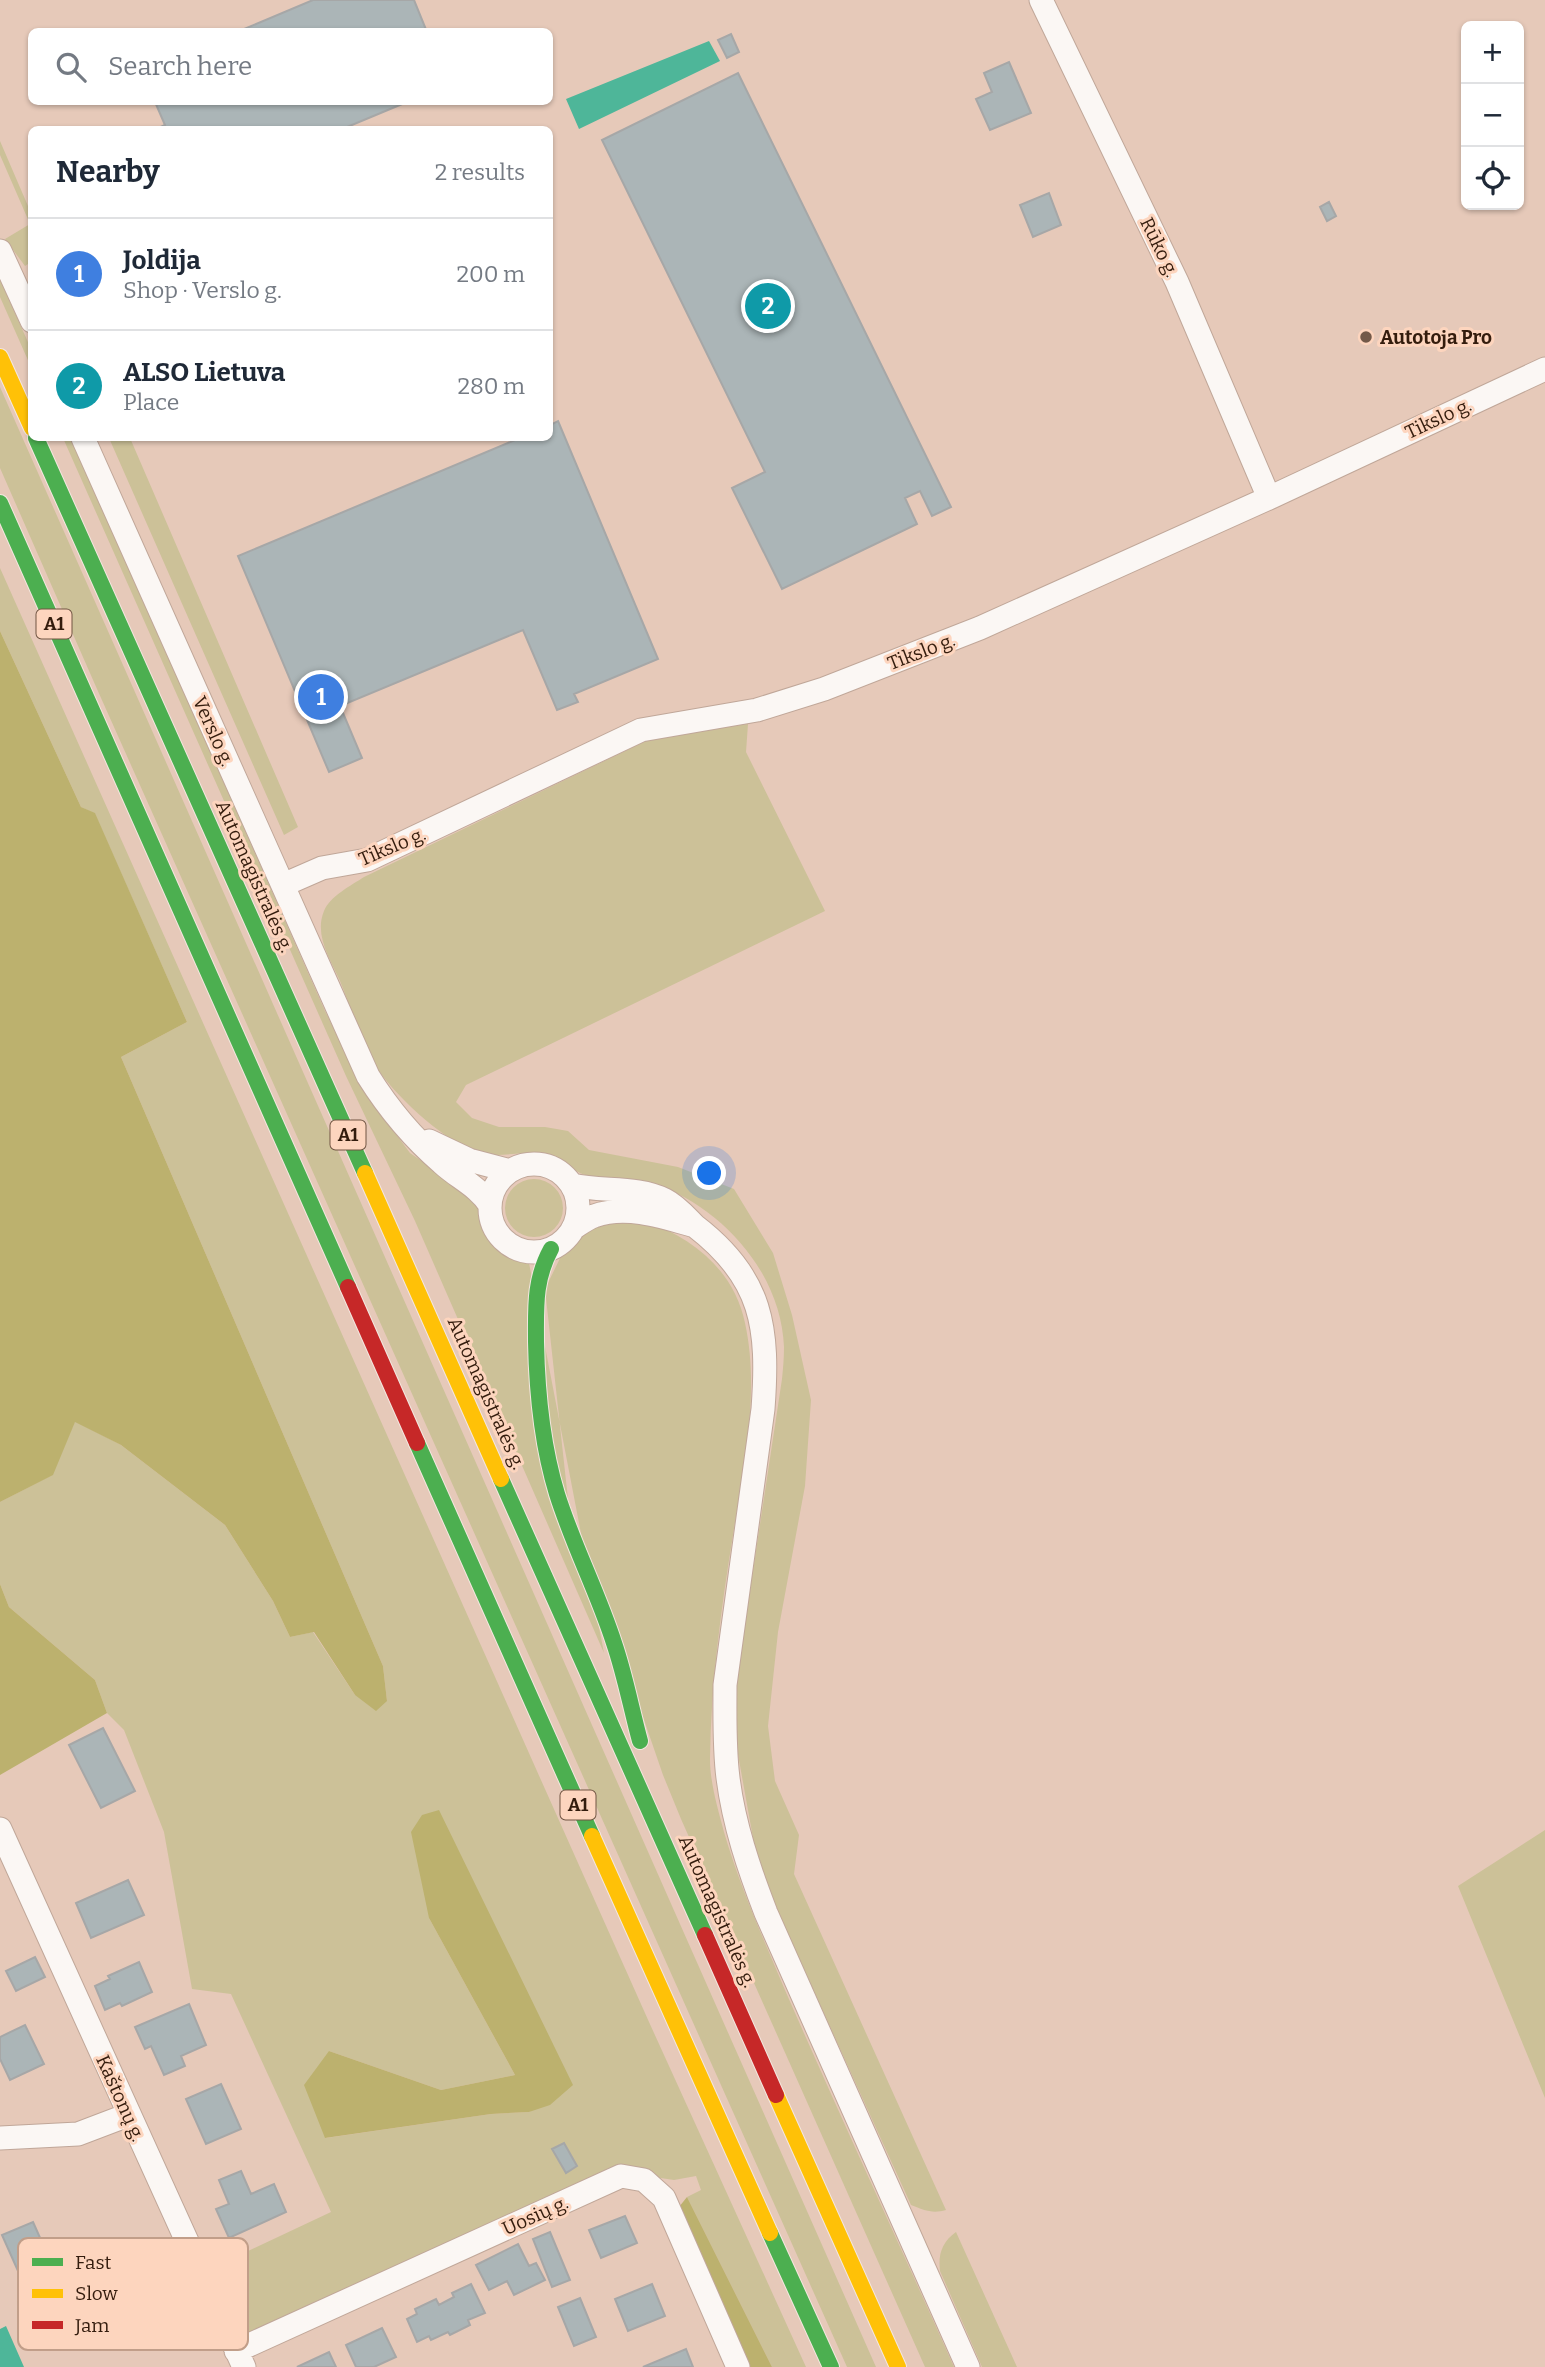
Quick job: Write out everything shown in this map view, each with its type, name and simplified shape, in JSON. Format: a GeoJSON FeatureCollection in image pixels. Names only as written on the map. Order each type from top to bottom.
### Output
{"type":"FeatureCollection","features":[{"type":"Feature","properties":{"kind":"highway"},"geometry":{"type":"LineString","coordinates":[[0,358],[28,419]]}},
{"type":"Feature","properties":{"kind":"highway","name":"Automagistralės g."},"geometry":{"type":"LineString","coordinates":[[37,441],[898,2367]]}},
{"type":"Feature","properties":{"kind":"highway","name":"A1"},"geometry":{"type":"LineString","coordinates":[[0,503],[616,1891],[831,2367]]}},
{"type":"Feature","properties":{"kind":"highway"},"geometry":{"type":"LineString","coordinates":[[65,690],[107,745]]}},
{"type":"Feature","properties":{"kind":"highway"},"geometry":{"type":"LineString","coordinates":[[551,1250],[540,1268],[536,1287],[537,1382],[541,1429],[565,1518],[615,1646],[644,1752]]}},
{"type":"Feature","properties":{"kind":"highway"},"geometry":{"type":"LineString","coordinates":[[666,1810],[869,2272],[877,2318]]}},
{"type":"Feature","properties":{"kind":"street","name":"Rūko g."},"geometry":{"type":"LineString","coordinates":[[1041,0],[1177,282],[1269,498]]}},
{"type":"Feature","properties":{"kind":"street"},"geometry":{"type":"LineString","coordinates":[[0,251],[28,312]]}},
{"type":"Feature","properties":{"kind":"street","name":"Tikslo g."},"geometry":{"type":"LineString","coordinates":[[283,886],[322,868],[367,860],[641,730],[757,710],[824,689],[980,628],[1269,498],[1545,369]]}},
{"type":"Feature","properties":{"kind":"street","name":"Verslo g."},"geometry":{"type":"LineString","coordinates":[[84,441],[368,1076],[384,1102],[430,1154],[452,1173],[475,1187],[490,1205]]}},
{"type":"Feature","properties":{"kind":"street","name":"Verslo g."},"geometry":{"type":"LineString","coordinates":[[411,1130],[469,1160],[510,1171]]}},
{"type":"Feature","properties":{"kind":"street"},"geometry":{"type":"LineString","coordinates":[[539,1164],[552,1167],[563,1174],[572,1185],[579,1205],[575,1227],[569,1237],[551,1250],[525,1251],[512,1247],[494,1227],[490,1205],[494,1188],[510,1171],[525,1165],[539,1164]]}},
{"type":"Feature","properties":{"kind":"street"},"geometry":{"type":"LineString","coordinates":[[572,1185],[641,1193],[664,1200],[679,1209],[730,1256],[745,1278],[757,1305],[764,1338],[766,1374],[725,1685],[727,1777],[736,1824],[766,1913],[968,2367]]}},
{"type":"Feature","properties":{"kind":"street"},"geometry":{"type":"LineString","coordinates":[[575,1227],[593,1216],[632,1212],[695,1226]]}},
{"type":"Feature","properties":{"kind":"street","name":"Kaštonų g."},"geometry":{"type":"LineString","coordinates":[[0,1829],[184,2238]]}},
{"type":"Feature","properties":{"kind":"street"},"geometry":{"type":"LineString","coordinates":[[0,2138],[78,2134],[128,2115]]}},
{"type":"Feature","properties":{"kind":"street","name":"Uosių g."},"geometry":{"type":"LineString","coordinates":[[240,2359],[621,2176],[644,2180],[664,2198],[738,2367]]}},
{"type":"Feature","properties":{"kind":"shaded area"},"geometry":{"type":"Polygon","coordinates":[[[0,141],[28,206],[28,219],[0,155],[0,141]]]}},
{"type":"Feature","properties":{"kind":"shaded area"},"geometry":{"type":"Polygon","coordinates":[[[28,225],[28,264],[25,266],[5,239],[28,225]]]}},
{"type":"Feature","properties":{"kind":"shaded area"},"geometry":{"type":"Polygon","coordinates":[[[0,279],[28,342],[28,360],[0,297],[0,279]]]}},
{"type":"Feature","properties":{"kind":"shaded area"},"geometry":{"type":"Polygon","coordinates":[[[0,387],[876,2367],[847,2367],[97,689],[0,468],[0,387]]]}},
{"type":"Feature","properties":{"kind":"shaded area"},"geometry":{"type":"Polygon","coordinates":[[[64,441],[72,441],[325,1011],[369,1098],[410,1153],[467,1192],[481,1214],[494,1244],[513,1258],[529,1263],[604,1653],[415,1221],[346,1076],[64,441]]]}},
{"type":"Feature","properties":{"kind":"shaded area"},"geometry":{"type":"Polygon","coordinates":[[[110,441],[131,441],[298,827],[284,835],[110,441]]]}},
{"type":"Feature","properties":{"kind":"shaded area"},"geometry":{"type":"Polygon","coordinates":[[[0,568],[649,2022],[806,2367],[772,2367],[687,2197],[701,2190],[696,2176],[674,2180],[614,2171],[248,2335],[248,2251],[331,2212],[231,1994],[192,1989],[164,1832],[124,1730],[107,1713],[95,1680],[9,1607],[0,1584],[0,1502],[52,1475],[75,1421],[121,1445],[225,1525],[273,1601],[290,1637],[313,1632],[355,1695],[387,1701],[383,1666],[121,1057],[187,1022],[95,814],[81,807],[0,631],[0,568]],[[429,1918],[515,2075],[441,2090],[329,2051],[326,2138],[491,2114],[529,2112],[572,2085],[543,2027],[429,1918]]]}},
{"type":"Feature","properties":{"kind":"shaded area"},"geometry":{"type":"Polygon","coordinates":[[[0,631],[81,807],[95,813],[187,1022],[121,1057],[383,1666],[387,1701],[376,1711],[355,1695],[314,1632],[290,1637],[273,1601],[225,1525],[121,1445],[75,1422],[53,1475],[0,1502],[0,631]]]}},
{"type":"Feature","properties":{"kind":"shaded area"},"geometry":{"type":"Polygon","coordinates":[[[748,724],[746,752],[825,911],[466,1085],[456,1102],[472,1118],[499,1127],[545,1127],[568,1131],[589,1150],[678,1167],[734,1189],[773,1253],[792,1315],[811,1400],[805,1486],[778,1632],[768,1726],[775,1781],[799,1835],[794,1874],[946,2210],[936,2212],[911,2205],[776,1908],[755,1849],[737,1749],[737,1676],[783,1371],[784,1347],[780,1319],[772,1293],[759,1268],[723,1225],[677,1194],[644,1181],[583,1174],[541,1154],[482,1154],[460,1145],[433,1126],[393,1088],[374,1064],[322,938],[321,920],[331,900],[364,877],[654,737],[748,724]]]}},
{"type":"Feature","properties":{"kind":"shaded area"},"geometry":{"type":"Polygon","coordinates":[[[534,1179],[545,1181],[558,1192],[563,1208],[561,1219],[550,1232],[534,1237],[523,1235],[510,1224],[505,1208],[507,1197],[518,1184],[534,1179]]]}},
{"type":"Feature","properties":{"kind":"shaded area"},"geometry":{"type":"Polygon","coordinates":[[[645,1221],[695,1247],[721,1272],[740,1304],[749,1349],[749,1429],[721,1618],[711,1731],[711,1777],[724,1832],[785,1990],[954,2367],[925,2367],[681,1819],[663,1775],[568,1499],[545,1289],[565,1248],[586,1229],[598,1223],[645,1221]]]}},
{"type":"Feature","properties":{"kind":"shaded area"},"geometry":{"type":"Polygon","coordinates":[[[0,1584],[9,1607],[95,1680],[107,1713],[0,1775],[0,1584]]]}},
{"type":"Feature","properties":{"kind":"shaded area"},"geometry":{"type":"Polygon","coordinates":[[[439,1810],[573,2085],[550,2105],[529,2112],[491,2114],[325,2138],[304,2085],[329,2051],[441,2090],[515,2075],[429,1918],[411,1832],[422,1815],[439,1810]]]}},
{"type":"Feature","properties":{"kind":"shaded area"},"geometry":{"type":"Polygon","coordinates":[[[1545,1830],[1545,2098],[1458,1886],[1545,1830]]]}},
{"type":"Feature","properties":{"kind":"shaded area"},"geometry":{"type":"Polygon","coordinates":[[[687,2197],[772,2367],[747,2367],[679,2207],[687,2197]]]}},
{"type":"Feature","properties":{"kind":"shaded area"},"geometry":{"type":"Polygon","coordinates":[[[956,2232],[1017,2367],[982,2367],[940,2271],[942,2249],[956,2232]]]}},
{"type":"Feature","properties":{"kind":"water"},"geometry":{"type":"Polygon","coordinates":[[[709,41],[720,61],[579,129],[566,99],[709,41]]]}},
{"type":"Feature","properties":{"kind":"water"},"geometry":{"type":"Polygon","coordinates":[[[6,2326],[24,2367],[0,2367],[0,2329],[6,2326]]]}},
{"type":"Feature","properties":{"kind":"building"},"geometry":{"type":"Polygon","coordinates":[[[313,0],[414,0],[425,28],[246,28],[313,0]]]}},
{"type":"Feature","properties":{"kind":"building"},"geometry":{"type":"Polygon","coordinates":[[[731,34],[739,52],[727,58],[718,40],[731,34]]]}},
{"type":"Feature","properties":{"kind":"building"},"geometry":{"type":"Polygon","coordinates":[[[1009,62],[1031,113],[990,130],[976,99],[992,92],[984,73],[1009,62]]]}},
{"type":"Feature","properties":{"kind":"building"},"geometry":{"type":"Polygon","coordinates":[[[738,73],[951,507],[932,516],[920,491],[905,498],[917,524],[782,589],[732,488],[765,472],[602,140],[738,73]]]}},
{"type":"Feature","properties":{"kind":"building"},"geometry":{"type":"Polygon","coordinates":[[[156,105],[400,105],[350,126],[163,126],[165,125],[156,105]]]}},
{"type":"Feature","properties":{"kind":"building"},"geometry":{"type":"Polygon","coordinates":[[[1049,193],[1061,225],[1033,237],[1020,205],[1049,193]]]}},
{"type":"Feature","properties":{"kind":"building"},"geometry":{"type":"Polygon","coordinates":[[[1329,202],[1336,216],[1327,221],[1320,207],[1329,202]]]}},
{"type":"Feature","properties":{"kind":"building"},"geometry":{"type":"Polygon","coordinates":[[[558,421],[658,659],[574,694],[578,702],[557,710],[523,630],[340,706],[362,758],[329,772],[238,556],[513,441],[553,441],[553,424],[558,421]]]}},
{"type":"Feature","properties":{"kind":"building"},"geometry":{"type":"Polygon","coordinates":[[[103,1728],[135,1791],[101,1808],[69,1745],[103,1728]]]}},
{"type":"Feature","properties":{"kind":"building"},"geometry":{"type":"Polygon","coordinates":[[[128,1880],[144,1915],[91,1938],[76,1903],[128,1880]]]}},
{"type":"Feature","properties":{"kind":"building"},"geometry":{"type":"Polygon","coordinates":[[[35,1957],[45,1977],[16,1991],[6,1971],[35,1957]]]}},
{"type":"Feature","properties":{"kind":"building"},"geometry":{"type":"Polygon","coordinates":[[[139,1962],[152,1992],[122,2006],[120,2003],[105,2010],[95,1986],[110,1979],[108,1976],[139,1962]]]}},
{"type":"Feature","properties":{"kind":"building"},"geometry":{"type":"Polygon","coordinates":[[[189,2004],[206,2045],[181,2056],[185,2066],[164,2075],[151,2046],[145,2049],[135,2027],[189,2004]]]}},
{"type":"Feature","properties":{"kind":"building"},"geometry":{"type":"Polygon","coordinates":[[[25,2025],[44,2064],[10,2080],[0,2059],[0,2037],[25,2025]]]}},
{"type":"Feature","properties":{"kind":"building"},"geometry":{"type":"Polygon","coordinates":[[[221,2084],[241,2129],[206,2144],[186,2099],[221,2084]]]}},
{"type":"Feature","properties":{"kind":"building"},"geometry":{"type":"Polygon","coordinates":[[[564,2143],[577,2166],[566,2173],[552,2149],[564,2143]]]}},
{"type":"Feature","properties":{"kind":"building"},"geometry":{"type":"Polygon","coordinates":[[[241,2171],[251,2194],[274,2184],[286,2212],[229,2238],[216,2209],[229,2204],[219,2180],[241,2171]]]}},
{"type":"Feature","properties":{"kind":"building"},"geometry":{"type":"Polygon","coordinates":[[[625,2216],[637,2243],[601,2258],[589,2230],[625,2216]]]}},
{"type":"Feature","properties":{"kind":"building"},"geometry":{"type":"Polygon","coordinates":[[[33,2222],[40,2238],[18,2238],[18,2271],[2,2235],[33,2222]]]}},
{"type":"Feature","properties":{"kind":"building"},"geometry":{"type":"Polygon","coordinates":[[[550,2232],[570,2280],[552,2287],[533,2239],[550,2232]]]}},
{"type":"Feature","properties":{"kind":"building"},"geometry":{"type":"Polygon","coordinates":[[[518,2244],[529,2266],[536,2263],[545,2280],[514,2295],[507,2281],[489,2290],[476,2265],[518,2244]]]}},
{"type":"Feature","properties":{"kind":"building"},"geometry":{"type":"Polygon","coordinates":[[[471,2284],[485,2313],[468,2320],[470,2325],[450,2335],[448,2332],[431,2340],[429,2336],[417,2342],[407,2319],[417,2314],[415,2309],[436,2299],[439,2305],[454,2297],[452,2293],[471,2284]]]}},
{"type":"Feature","properties":{"kind":"building"},"geometry":{"type":"Polygon","coordinates":[[[652,2284],[665,2316],[628,2331],[615,2299],[652,2284]]]}},
{"type":"Feature","properties":{"kind":"building"},"geometry":{"type":"Polygon","coordinates":[[[580,2298],[596,2337],[574,2346],[558,2307],[580,2298]]]}},
{"type":"Feature","properties":{"kind":"building"},"geometry":{"type":"Polygon","coordinates":[[[382,2328],[396,2357],[374,2367],[356,2367],[346,2345],[382,2328]]]}},
{"type":"Feature","properties":{"kind":"building"},"geometry":{"type":"Polygon","coordinates":[[[686,2349],[693,2367],[643,2367],[686,2349]]]}},
{"type":"Feature","properties":{"kind":"building"},"geometry":{"type":"Polygon","coordinates":[[[329,2352],[336,2367],[297,2367],[329,2352]]]}},
{"type":"Feature","properties":{"kind":"traffic: fast"},"geometry":{"type":"LineString","coordinates":[[37,441],[365,1173]]}},
{"type":"Feature","properties":{"kind":"traffic: fast"},"geometry":{"type":"LineString","coordinates":[[0,503],[348,1287]]}},
{"type":"Feature","properties":{"kind":"traffic: fast"},"geometry":{"type":"LineString","coordinates":[[551,1249],[541,1272],[536,1306],[538,1381],[544,1438],[563,1513],[618,1655],[640,1741]]}},
{"type":"Feature","properties":{"kind":"traffic: fast"},"geometry":{"type":"LineString","coordinates":[[417,1443],[592,1836]]}},
{"type":"Feature","properties":{"kind":"traffic: fast"},"geometry":{"type":"LineString","coordinates":[[501,1479],[705,1935]]}},
{"type":"Feature","properties":{"kind":"traffic: fast"},"geometry":{"type":"LineString","coordinates":[[770,2233],[831,2367]]}},
{"type":"Feature","properties":{"kind":"traffic: slow"},"geometry":{"type":"LineString","coordinates":[[0,357],[28,419]]}},
{"type":"Feature","properties":{"kind":"traffic: slow"},"geometry":{"type":"LineString","coordinates":[[365,1173],[501,1479]]}},
{"type":"Feature","properties":{"kind":"traffic: slow"},"geometry":{"type":"LineString","coordinates":[[592,1836],[770,2233]]}},
{"type":"Feature","properties":{"kind":"traffic: slow"},"geometry":{"type":"LineString","coordinates":[[776,2095],[898,2367]]}},
{"type":"Feature","properties":{"kind":"traffic: jam"},"geometry":{"type":"LineString","coordinates":[[348,1287],[417,1443]]}},
{"type":"Feature","properties":{"kind":"traffic: jam"},"geometry":{"type":"LineString","coordinates":[[705,1935],[776,2095]]}},
{"type":"Feature","properties":{"kind":"place","name":"ALSO Lietuva"},"geometry":{"type":"Point","coordinates":[768,306]}},
{"type":"Feature","properties":{"kind":"place","name":"Autotoja Pro"},"geometry":{"type":"Point","coordinates":[1366,337]}},
{"type":"Feature","properties":{"kind":"place","name":"Joldija"},"geometry":{"type":"Point","coordinates":[321,697]}}]}
